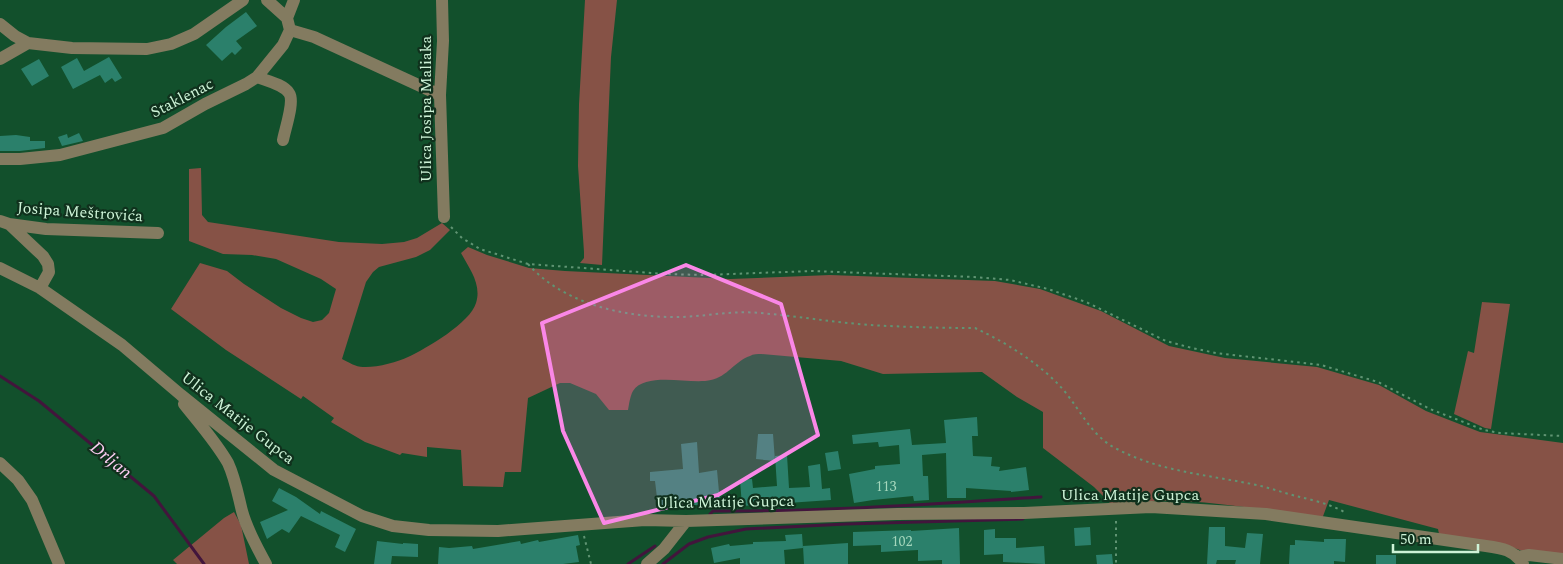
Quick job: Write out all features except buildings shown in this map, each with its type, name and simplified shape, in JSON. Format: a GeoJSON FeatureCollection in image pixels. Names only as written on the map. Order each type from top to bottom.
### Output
{"type":"FeatureCollection","features":[{"type":"Feature","properties":{"kind":"street"},"geometry":{"type":"LineString","coordinates":[[0,24],[15,36],[28,43],[72,48],[147,49],[171,44],[194,34],[243,0]]}},
{"type":"Feature","properties":{"kind":"street"},"geometry":{"type":"LineString","coordinates":[[267,0],[288,24],[440,95]]}},
{"type":"Feature","properties":{"kind":"street","name":"Staklenac"},"geometry":{"type":"LineString","coordinates":[[0,159],[60,155],[163,128],[205,104],[246,84],[257,77],[283,45],[294,0]]}},
{"type":"Feature","properties":{"kind":"street","name":"Ulica Josipa Maliaka"},"geometry":{"type":"LineString","coordinates":[[442,0],[443,41],[440,95],[444,217]]}},
{"type":"Feature","properties":{"kind":"street"},"geometry":{"type":"LineString","coordinates":[[0,59],[28,43]]}},
{"type":"Feature","properties":{"kind":"street"},"geometry":{"type":"LineString","coordinates":[[257,77],[282,87],[289,92],[292,100],[283,140]]}},
{"type":"Feature","properties":{"kind":"street"},"geometry":{"type":"LineString","coordinates":[[4,222],[43,256],[48,264],[49,272],[40,288]]}},
{"type":"Feature","properties":{"kind":"street","name":"Josipa Meštrovića"},"geometry":{"type":"LineString","coordinates":[[4,222],[46,229],[158,233]]}},
{"type":"Feature","properties":{"kind":"street","name":"Ulica Matije Gupca"},"geometry":{"type":"LineString","coordinates":[[0,268],[40,288],[122,345],[274,470],[362,516],[394,526],[429,530],[498,530],[645,520],[686,521],[896,514],[1024,513],[1116,508],[1179,508],[1266,514],[1490,546],[1508,550],[1520,560],[1529,555],[1563,559]]}},
{"type":"Feature","properties":{"kind":"street"},"geometry":{"type":"LineString","coordinates":[[181,395],[182,402],[212,439],[228,464],[238,492],[242,512],[253,540],[266,564]]}},
{"type":"Feature","properties":{"kind":"street"},"geometry":{"type":"LineString","coordinates":[[0,463],[18,480],[32,500],[59,564]]}},
{"type":"Feature","properties":{"kind":"street"},"geometry":{"type":"LineString","coordinates":[[648,564],[664,549],[686,521]]}},
{"type":"Feature","properties":{"kind":"path"},"geometry":{"type":"LineString","coordinates":[[444,217],[454,231],[470,244],[528,264],[689,275],[811,271],[1010,280],[1048,288],[1086,302],[1166,341],[1183,346],[1216,353],[1321,365],[1378,382],[1430,409],[1484,430],[1500,433],[1563,436]]}},
{"type":"Feature","properties":{"kind":"path"},"geometry":{"type":"LineString","coordinates":[[528,264],[548,282],[577,299],[603,308],[636,314],[669,317],[736,312],[868,324],[975,328],[1005,344],[1046,373],[1081,412],[1094,432],[1104,442],[1117,449],[1149,462],[1177,470],[1252,484],[1308,499],[1339,509],[1358,520],[1364,528]]}},
{"type":"Feature","properties":{"kind":"path"},"geometry":{"type":"LineString","coordinates":[[1116,508],[1116,564]]}},
{"type":"Feature","properties":{"kind":"path"},"geometry":{"type":"LineString","coordinates":[[580,524],[592,564]]}},
{"type":"Feature","properties":{"kind":"highlighted area"},"geometry":{"type":"Polygon","coordinates":[[[686,265],[781,304],[818,435],[718,495],[604,523],[563,431],[542,323],[686,265]]]}},
{"type":"Feature","properties":{"kind":"shaded area"},"geometry":{"type":"Polygon","coordinates":[[[585,0],[617,0],[611,57],[602,265],[580,263],[584,258],[584,252],[578,166],[579,104],[585,0]]]}},
{"type":"Feature","properties":{"kind":"shaded area"},"geometry":{"type":"Polygon","coordinates":[[[201,168],[202,215],[208,222],[339,242],[382,244],[404,242],[417,238],[442,223],[450,230],[430,250],[416,257],[379,267],[366,282],[342,359],[358,366],[380,366],[404,359],[447,334],[466,319],[476,303],[477,296],[474,276],[461,253],[468,247],[529,268],[565,271],[730,279],[830,275],[995,281],[1040,289],[1101,311],[1169,346],[1225,358],[1317,367],[1379,385],[1426,411],[1480,432],[1563,443],[1563,556],[1525,552],[1506,545],[1439,534],[1438,529],[1329,500],[1322,519],[1253,508],[1184,501],[1110,503],[1094,487],[1043,448],[1043,412],[1017,397],[982,372],[883,374],[841,361],[761,354],[745,358],[722,376],[711,380],[658,380],[639,385],[632,393],[628,410],[609,410],[596,394],[570,383],[560,383],[528,398],[521,472],[505,472],[503,487],[463,486],[461,450],[427,447],[427,457],[402,453],[400,455],[365,442],[331,422],[334,418],[303,396],[301,399],[226,350],[171,309],[200,263],[227,271],[281,308],[313,322],[322,320],[329,313],[336,289],[321,279],[276,259],[252,255],[223,254],[189,241],[189,169],[201,168]]]}},
{"type":"Feature","properties":{"kind":"shaded area"},"geometry":{"type":"Polygon","coordinates":[[[1482,302],[1510,304],[1491,429],[1454,414],[1468,351],[1474,353],[1482,302]]]}},
{"type":"Feature","properties":{"kind":"shaded area"},"geometry":{"type":"Polygon","coordinates":[[[234,512],[241,525],[249,564],[177,564],[173,560],[224,518],[234,512]]]}},
{"type":"Feature","properties":{"kind":"waterway","name":"Drljan"},"geometry":{"type":"LineString","coordinates":[[0,376],[39,401],[154,496],[204,564]]}},
{"type":"Feature","properties":{"kind":"waterway"},"geometry":{"type":"LineString","coordinates":[[710,514],[713,511],[836,509],[1041,497]]}},
{"type":"Feature","properties":{"kind":"waterway"},"geometry":{"type":"LineString","coordinates":[[663,564],[689,544],[708,537],[746,529],[1023,519]]}},
{"type":"Feature","properties":{"kind":"waterway"},"geometry":{"type":"LineString","coordinates":[[628,564],[655,546]]}}]}
